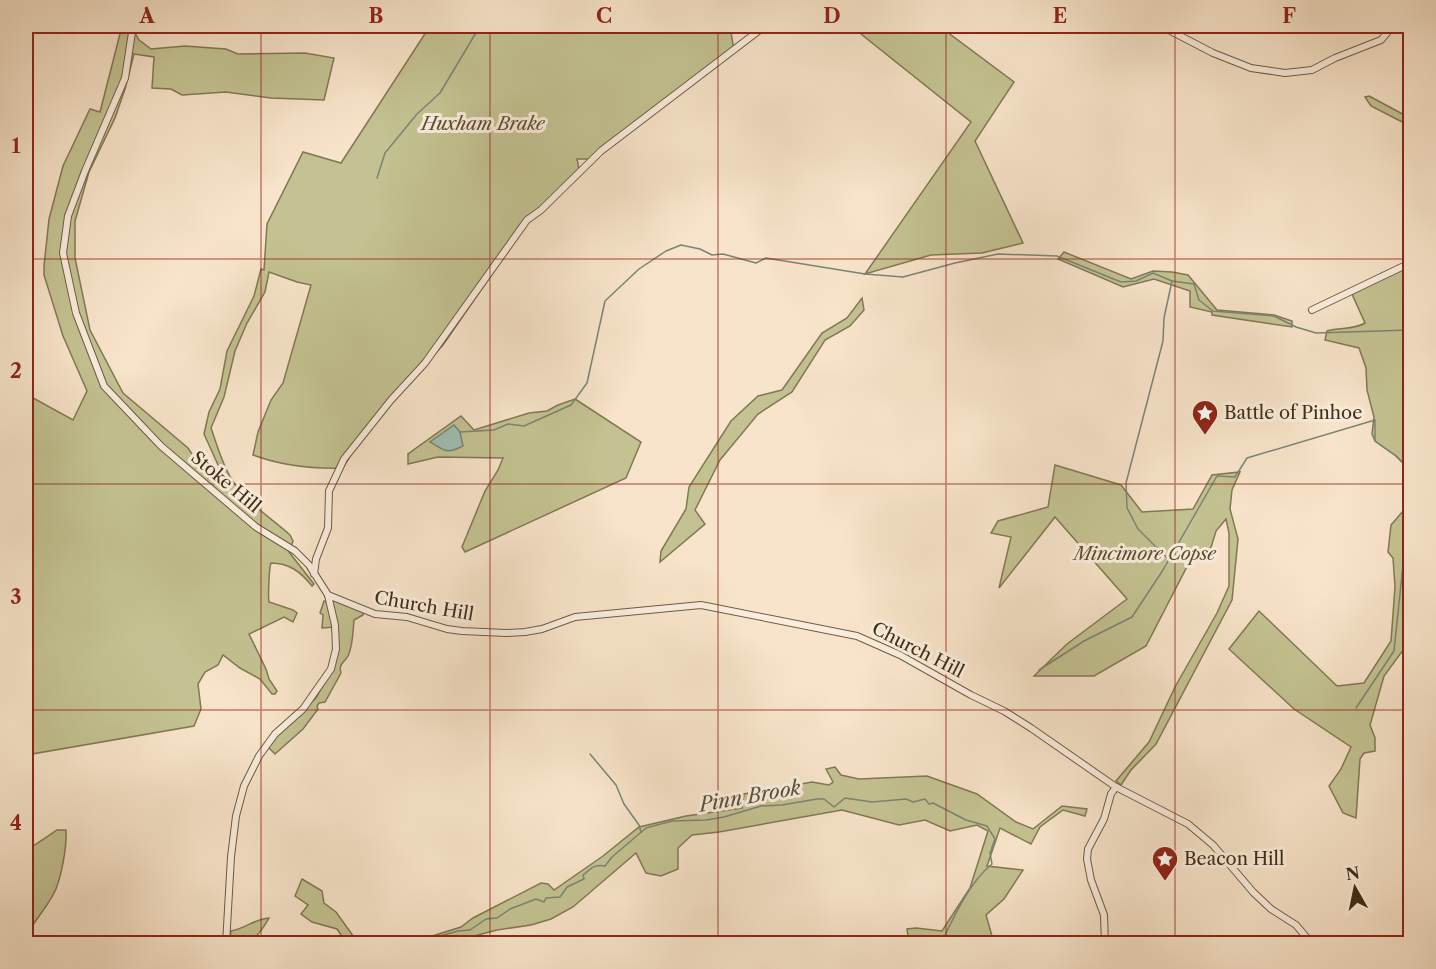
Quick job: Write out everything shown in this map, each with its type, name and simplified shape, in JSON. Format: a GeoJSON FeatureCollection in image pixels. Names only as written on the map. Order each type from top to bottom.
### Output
{"type":"FeatureCollection","features":[{"type":"Feature","properties":{"kind":"street","name":"Stoke Hill"},"geometry":{"type":"LineString","coordinates":[[133,26],[125,78],[68,216],[63,253],[76,313],[104,386],[161,446],[256,527],[312,564],[314,574],[328,595],[335,625],[336,649],[331,669],[303,709],[275,734],[259,756],[244,786],[236,816],[231,857],[226,944]]}},
{"type":"Feature","properties":{"kind":"street"},"geometry":{"type":"LineString","coordinates":[[312,564],[328,528],[329,491],[344,459],[429,357],[527,220],[541,210],[601,151],[765,26]]}},
{"type":"Feature","properties":{"kind":"street"},"geometry":{"type":"LineString","coordinates":[[1161,26],[1213,53],[1251,68],[1284,73],[1312,70],[1335,58],[1381,40],[1393,26]]}},
{"type":"Feature","properties":{"kind":"street"},"geometry":{"type":"LineString","coordinates":[[1312,310],[1410,263]]}},
{"type":"Feature","properties":{"kind":"street","name":"Church Hill"},"geometry":{"type":"LineString","coordinates":[[328,595],[375,614],[407,617],[462,631],[525,632],[542,629],[575,617],[702,604],[857,636],[900,655],[961,690],[1004,711],[1116,787],[1175,816],[1214,845],[1253,892],[1271,909],[1296,925],[1312,944]]}},
{"type":"Feature","properties":{"kind":"street"},"geometry":{"type":"LineString","coordinates":[[1105,944],[1104,915],[1087,867],[1087,854],[1104,819],[1111,794],[1116,787]]}},
{"type":"Feature","properties":{"kind":"green space","name":"Huxham Brake"},"geometry":{"type":"Polygon","coordinates":[[[122,26],[131,26],[139,40],[151,49],[185,46],[226,49],[238,54],[305,53],[334,58],[324,100],[271,98],[226,92],[182,95],[171,89],[152,88],[154,57],[134,54],[115,118],[89,172],[75,221],[75,258],[90,330],[123,393],[188,448],[208,478],[219,467],[204,434],[209,412],[220,389],[227,351],[254,296],[261,269],[264,270],[267,224],[303,152],[341,163],[430,26],[730,26],[734,51],[589,159],[577,159],[579,169],[528,222],[443,345],[366,430],[343,468],[298,466],[253,455],[258,432],[271,400],[283,383],[311,285],[269,272],[265,292],[247,323],[235,351],[224,397],[211,428],[232,480],[251,503],[290,535],[293,541],[289,552],[314,584],[312,586],[303,576],[289,567],[271,563],[269,602],[297,613],[293,622],[284,617],[249,634],[269,679],[277,691],[272,694],[260,679],[223,655],[218,665],[205,672],[198,684],[201,709],[194,726],[26,755],[26,394],[73,420],[87,391],[63,336],[44,275],[49,219],[63,166],[90,109],[100,112],[122,26]]]}},
{"type":"Feature","properties":{"kind":"green space"},"geometry":{"type":"Polygon","coordinates":[[[851,26],[939,26],[1014,82],[975,141],[1023,243],[982,253],[931,255],[865,274],[971,122],[851,26]]]}},
{"type":"Feature","properties":{"kind":"green space"},"geometry":{"type":"Polygon","coordinates":[[[1369,96],[1410,118],[1410,126],[1371,106],[1365,97],[1369,96]]]}},
{"type":"Feature","properties":{"kind":"green space"},"geometry":{"type":"Polygon","coordinates":[[[1064,252],[1131,279],[1153,271],[1188,275],[1217,310],[1274,315],[1292,321],[1292,327],[1212,315],[1212,312],[1190,307],[1190,291],[1154,279],[1123,287],[1058,259],[1064,252]]]}},
{"type":"Feature","properties":{"kind":"green space"},"geometry":{"type":"Polygon","coordinates":[[[1410,265],[1410,470],[1396,456],[1375,441],[1372,434],[1374,417],[1367,390],[1366,368],[1359,348],[1325,340],[1327,331],[1356,327],[1365,323],[1352,294],[1410,265]]]}},
{"type":"Feature","properties":{"kind":"green space"},"geometry":{"type":"Polygon","coordinates":[[[862,298],[864,310],[850,326],[825,340],[792,392],[758,414],[720,460],[695,510],[705,524],[660,562],[661,551],[686,509],[689,487],[731,421],[758,396],[782,390],[822,333],[847,318],[862,298]]]}},
{"type":"Feature","properties":{"kind":"green space"},"geometry":{"type":"Polygon","coordinates":[[[575,399],[641,442],[626,478],[465,552],[462,547],[485,491],[503,458],[438,457],[408,464],[408,454],[461,416],[474,430],[529,413],[547,411],[575,399]]]}},
{"type":"Feature","properties":{"kind":"green space","name":"Mincimore Copse"},"geometry":{"type":"Polygon","coordinates":[[[1055,465],[1121,485],[1142,512],[1193,509],[1212,475],[1240,472],[1232,490],[1230,509],[1238,539],[1232,600],[1156,744],[1131,770],[1121,785],[1116,781],[1149,742],[1175,687],[1217,613],[1229,586],[1229,533],[1226,519],[1216,531],[1209,554],[1191,559],[1146,646],[1094,676],[1034,676],[1067,644],[1127,599],[1055,517],[999,588],[1011,537],[991,533],[998,521],[1048,507],[1055,465]]]}},
{"type":"Feature","properties":{"kind":"green space"},"geometry":{"type":"Polygon","coordinates":[[[1410,503],[1410,643],[1384,676],[1370,725],[1375,738],[1375,751],[1364,753],[1360,759],[1356,818],[1343,813],[1329,786],[1341,769],[1351,747],[1294,709],[1229,649],[1259,611],[1337,686],[1364,683],[1391,641],[1395,587],[1393,558],[1388,552],[1391,525],[1410,503]]]}},
{"type":"Feature","properties":{"kind":"green space"},"geometry":{"type":"Polygon","coordinates":[[[333,596],[364,607],[363,615],[354,620],[350,652],[325,702],[319,703],[318,709],[303,729],[275,754],[268,747],[277,733],[316,698],[334,666],[336,627],[322,628],[323,615],[320,613],[324,601],[329,603],[333,596]]]}},
{"type":"Feature","properties":{"kind":"green space"},"geometry":{"type":"Polygon","coordinates":[[[835,767],[841,775],[859,779],[927,776],[977,794],[1016,822],[1033,829],[1062,806],[1087,809],[1085,816],[1063,810],[1040,827],[1031,844],[1000,828],[987,866],[1023,870],[1004,899],[986,915],[992,936],[990,943],[909,943],[907,929],[942,931],[970,888],[988,831],[977,825],[950,831],[925,820],[899,825],[842,810],[692,835],[678,848],[678,869],[661,876],[646,873],[636,853],[573,907],[551,919],[463,939],[410,943],[461,927],[473,918],[541,883],[548,884],[554,890],[603,856],[639,827],[686,816],[742,808],[744,794],[812,782],[829,785],[833,782],[826,769],[835,767]]]}},
{"type":"Feature","properties":{"kind":"green space"},"geometry":{"type":"Polygon","coordinates":[[[57,830],[66,830],[59,881],[50,900],[29,931],[33,936],[49,940],[51,943],[26,943],[26,851],[57,830]]]}},
{"type":"Feature","properties":{"kind":"green space"},"geometry":{"type":"Polygon","coordinates":[[[302,879],[322,891],[324,903],[336,912],[356,940],[371,943],[342,943],[343,938],[337,929],[312,922],[301,914],[308,905],[295,896],[302,879]]]}},
{"type":"Feature","properties":{"kind":"green space"},"geometry":{"type":"Polygon","coordinates":[[[269,918],[254,938],[229,944],[231,931],[269,918]]]}},
{"type":"Feature","properties":{"kind":"water"},"geometry":{"type":"Polygon","coordinates":[[[454,425],[460,432],[463,446],[449,451],[430,442],[454,425]]]}},
{"type":"Feature","properties":{"kind":"waterway"},"geometry":{"type":"LineString","coordinates":[[377,178],[385,153],[417,114],[440,93],[480,26]]}},
{"type":"Feature","properties":{"kind":"waterway"},"geometry":{"type":"LineString","coordinates":[[460,432],[494,430],[508,424],[524,426],[571,405],[587,383],[605,301],[639,269],[666,251],[681,245],[700,249],[712,255],[723,254],[756,263],[766,258],[865,274],[903,277],[998,254],[1057,256],[1121,282],[1136,281],[1153,273],[1172,281],[1194,284],[1199,300],[1213,311],[1274,316],[1296,327],[1316,333],[1410,330]]}},
{"type":"Feature","properties":{"kind":"waterway"},"geometry":{"type":"LineString","coordinates":[[1168,559],[1138,529],[1127,508],[1126,483],[1163,341],[1164,318],[1172,281]]}},
{"type":"Feature","properties":{"kind":"waterway"},"geometry":{"type":"LineString","coordinates":[[1039,670],[1084,641],[1132,617],[1163,570],[1217,476],[1235,477],[1247,458],[1375,420],[1375,441],[1396,456],[1410,470]]}},
{"type":"Feature","properties":{"kind":"waterway"},"geometry":{"type":"LineString","coordinates":[[1356,708],[1394,651],[1405,546],[1410,526]]}},
{"type":"Feature","properties":{"kind":"waterway"},"geometry":{"type":"LineString","coordinates":[[590,754],[616,785],[624,804],[639,825],[641,832]]}},
{"type":"Feature","properties":{"kind":"waterway","name":"Pinn Brook"},"geometry":{"type":"LineString","coordinates":[[412,944],[458,931],[470,930],[486,919],[497,918],[510,909],[536,899],[544,902],[546,898],[560,897],[567,887],[584,879],[583,875],[591,869],[596,866],[605,866],[612,857],[646,828],[672,821],[706,820],[761,806],[817,799],[824,799],[834,807],[845,798],[872,802],[906,799],[913,802],[925,799],[929,804],[933,803],[966,820],[987,826],[995,839],[990,853],[992,864],[969,890],[941,944]]}},
{"type":"Feature","properties":{"kind":"place","name":"Battle of Pinhoe"},"geometry":{"type":"Point","coordinates":[1205,436]}},
{"type":"Feature","properties":{"kind":"place","name":"Beacon Hill"},"geometry":{"type":"Point","coordinates":[1165,882]}}]}
